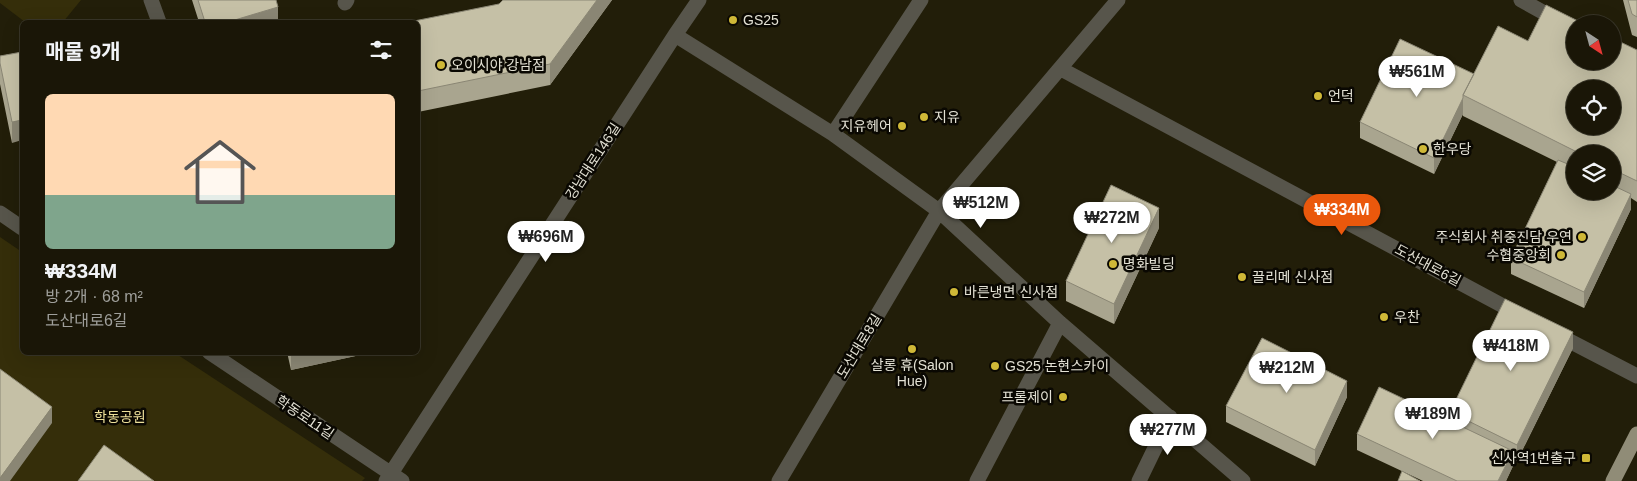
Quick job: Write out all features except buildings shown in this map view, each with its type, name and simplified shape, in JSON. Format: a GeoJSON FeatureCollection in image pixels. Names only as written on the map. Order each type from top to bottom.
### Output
{"type":"FeatureCollection","features":[{"type":"Feature","properties":{"kind":"main road"},"geometry":{"type":"LineString","coordinates":[[1613,481],[1637,434]]}},
{"type":"Feature","properties":{"kind":"street"},"geometry":{"type":"LineString","coordinates":[[151,0],[158,20]]}},
{"type":"Feature","properties":{"kind":"street"},"geometry":{"type":"LineString","coordinates":[[833,134],[921,0]]}},
{"type":"Feature","properties":{"kind":"street","name":"도산대로8길"},"geometry":{"type":"LineString","coordinates":[[779,481],[939,211],[1118,0]]}},
{"type":"Feature","properties":{"kind":"street"},"geometry":{"type":"LineString","coordinates":[[1521,0],[1566,25]]}},
{"type":"Feature","properties":{"kind":"street","name":"강남대로146길"},"geometry":{"type":"LineString","coordinates":[[393,479],[675,35],[691,3]]}},
{"type":"Feature","properties":{"kind":"street"},"geometry":{"type":"LineString","coordinates":[[675,35],[833,134],[939,211],[1060,323],[1242,481]]}},
{"type":"Feature","properties":{"kind":"street","name":"도산대로6길"},"geometry":{"type":"LineString","coordinates":[[1061,69],[1637,376]]}},
{"type":"Feature","properties":{"kind":"street"},"geometry":{"type":"LineString","coordinates":[[0,213],[20,227]]}},
{"type":"Feature","properties":{"kind":"street"},"geometry":{"type":"LineString","coordinates":[[977,481],[1060,323]]}},
{"type":"Feature","properties":{"kind":"street","name":"학동로11길"},"geometry":{"type":"LineString","coordinates":[[213,355],[393,479]]}},
{"type":"Feature","properties":{"kind":"street"},"geometry":{"type":"LineString","coordinates":[[1139,481],[1170,417]]}},
{"type":"Feature","properties":{"kind":"green space"},"geometry":{"type":"Polygon","coordinates":[[[0,0],[81,0],[65,20],[22,20],[0,3],[0,0]]]}},
{"type":"Feature","properties":{"kind":"green space","name":"학동공원"},"geometry":{"type":"Polygon","coordinates":[[[0,237],[20,251],[20,355],[178,355],[365,478],[362,481],[0,481],[0,237]]]}},
{"type":"Feature","properties":{"kind":"place","name":"GS25"},"geometry":{"type":"Point","coordinates":[733,20]}},
{"type":"Feature","properties":{"kind":"place","name":"오이시야 강남점"},"geometry":{"type":"Point","coordinates":[441,65]}},
{"type":"Feature","properties":{"kind":"place","name":"언덕"},"geometry":{"type":"Point","coordinates":[1318,96]}},
{"type":"Feature","properties":{"kind":"place","name":"지유"},"geometry":{"type":"Point","coordinates":[924,117]}},
{"type":"Feature","properties":{"kind":"place","name":"지유헤어"},"geometry":{"type":"Point","coordinates":[902,126]}},
{"type":"Feature","properties":{"kind":"place","name":"한우당"},"geometry":{"type":"Point","coordinates":[1423,149]}},
{"type":"Feature","properties":{"kind":"place","name":"주식회사 취중진담 우연"},"geometry":{"type":"Point","coordinates":[1582,237]}},
{"type":"Feature","properties":{"kind":"place","name":"수협중앙회"},"geometry":{"type":"Point","coordinates":[1561,255]}},
{"type":"Feature","properties":{"kind":"place","name":"명화빌딩"},"geometry":{"type":"Point","coordinates":[1113,264]}},
{"type":"Feature","properties":{"kind":"place","name":"끌리메 신사점"},"geometry":{"type":"Point","coordinates":[1242,277]}},
{"type":"Feature","properties":{"kind":"place","name":"바른냉면 신사점"},"geometry":{"type":"Point","coordinates":[954,292]}},
{"type":"Feature","properties":{"kind":"place","name":"우찬"},"geometry":{"type":"Point","coordinates":[1384,317]}},
{"type":"Feature","properties":{"kind":"place","name":"살롱 휴(Salon Hue)"},"geometry":{"type":"Point","coordinates":[912,349]}},
{"type":"Feature","properties":{"kind":"place","name":"GS25 논현스카이"},"geometry":{"type":"Point","coordinates":[995,366]}},
{"type":"Feature","properties":{"kind":"place","name":"프롬제이"},"geometry":{"type":"Point","coordinates":[1063,397]}},
{"type":"Feature","properties":{"kind":"place","name":"신사역1번출구"},"geometry":{"type":"Point","coordinates":[1586,458]}}]}
